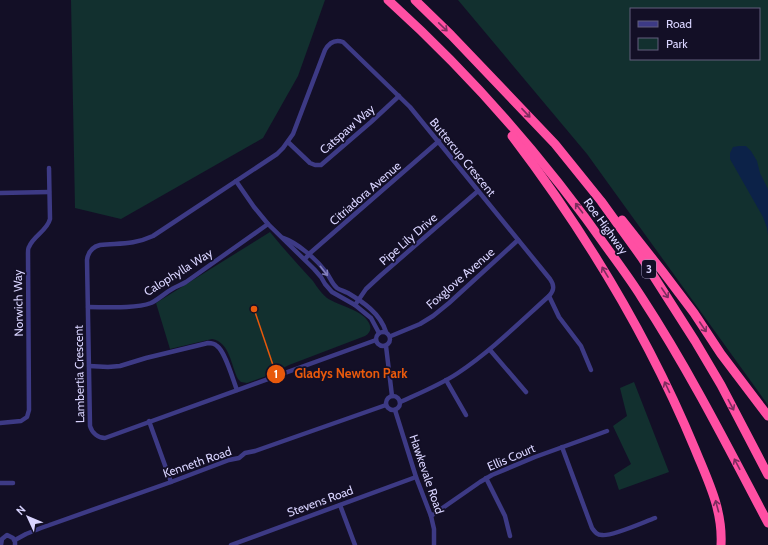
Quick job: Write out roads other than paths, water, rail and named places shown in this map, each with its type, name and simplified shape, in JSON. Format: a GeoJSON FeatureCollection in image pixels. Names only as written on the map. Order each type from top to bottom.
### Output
{"type":"FeatureCollection","features":[{"type":"Feature","properties":{"kind":"highway","name":"Roe Highway"},"geometry":{"type":"LineString","coordinates":[[388,0],[450,60],[485,97],[543,164],[590,224],[642,297],[659,324],[705,403],[768,523]]}},
{"type":"Feature","properties":{"kind":"highway"},"geometry":{"type":"LineString","coordinates":[[388,0],[472,89],[506,128],[562,205],[600,264],[635,323],[688,432],[717,504],[722,534],[721,545]]}},
{"type":"Feature","properties":{"kind":"highway","name":"Roe Highway"},"geometry":{"type":"LineString","coordinates":[[415,0],[451,35],[555,144],[601,201],[672,303],[721,386],[768,475]]}},
{"type":"Feature","properties":{"kind":"highway"},"geometry":{"type":"LineString","coordinates":[[555,144],[613,209],[663,272],[694,313],[721,354],[768,416]]}},
{"type":"Feature","properties":{"kind":"street","name":"Buttercup Crescent"},"geometry":{"type":"LineString","coordinates":[[236,182],[284,148],[298,122],[325,50],[335,40],[339,40],[343,42],[410,107],[439,141],[552,282],[553,290],[549,296]]}},
{"type":"Feature","properties":{"kind":"street","name":"Catspaw Way"},"geometry":{"type":"LineString","coordinates":[[288,142],[310,163],[315,165],[321,164],[399,96]]}},
{"type":"Feature","properties":{"kind":"street","name":"Citriadora Avenue"},"geometry":{"type":"LineString","coordinates":[[304,259],[439,141]]}},
{"type":"Feature","properties":{"kind":"street","name":"Norwich Way"},"geometry":{"type":"LineString","coordinates":[[0,423],[21,421],[27,417],[29,410],[28,247],[49,223],[49,168]]}},
{"type":"Feature","properties":{"kind":"street"},"geometry":{"type":"LineString","coordinates":[[236,182],[268,224],[321,277],[332,292],[355,305],[371,318],[379,333]]}},
{"type":"Feature","properties":{"kind":"street","name":"Lambertia Crescent"},"geometry":{"type":"LineString","coordinates":[[236,182],[153,236],[134,243],[100,245],[96,246],[89,252],[88,307],[91,430],[96,435],[105,438],[376,340]]}},
{"type":"Feature","properties":{"kind":"street","name":"Pipe Lily Drive"},"geometry":{"type":"LineString","coordinates":[[355,305],[366,289],[380,276],[478,191]]}},
{"type":"Feature","properties":{"kind":"street"},"geometry":{"type":"LineString","coordinates":[[0,193],[49,192]]}},
{"type":"Feature","properties":{"kind":"street","name":"Calophylla Way"},"geometry":{"type":"LineString","coordinates":[[88,307],[132,306],[144,305],[152,302],[186,282],[268,224]]}},
{"type":"Feature","properties":{"kind":"street"},"geometry":{"type":"LineString","coordinates":[[283,238],[289,240],[309,254],[326,272],[336,288],[358,299],[376,314],[381,320],[386,332],[390,334],[390,343],[386,346]]}},
{"type":"Feature","properties":{"kind":"street","name":"Foxglove Avenue"},"geometry":{"type":"LineString","coordinates":[[390,336],[420,324],[433,316],[518,240]]}},
{"type":"Feature","properties":{"kind":"street"},"geometry":{"type":"LineString","coordinates":[[400,402],[420,394],[458,373],[490,350],[549,296],[559,317],[581,346],[591,370]]}},
{"type":"Feature","properties":{"kind":"street"},"geometry":{"type":"LineString","coordinates":[[379,333],[386,332]]}},
{"type":"Feature","properties":{"kind":"street"},"geometry":{"type":"LineString","coordinates":[[379,333],[376,340],[380,345],[386,346]]}},
{"type":"Feature","properties":{"kind":"street"},"geometry":{"type":"LineString","coordinates":[[89,366],[120,366],[146,358],[213,343],[220,348],[223,353],[237,390]]}},
{"type":"Feature","properties":{"kind":"street"},"geometry":{"type":"LineString","coordinates":[[386,346],[392,396]]}},
{"type":"Feature","properties":{"kind":"street"},"geometry":{"type":"LineString","coordinates":[[490,350],[526,392]]}},
{"type":"Feature","properties":{"kind":"street"},"geometry":{"type":"LineString","coordinates":[[446,380],[466,415]]}},
{"type":"Feature","properties":{"kind":"street"},"geometry":{"type":"LineString","coordinates":[[392,396],[398,397],[400,402],[400,407],[395,410],[389,410],[386,405],[387,399],[392,396]]}},
{"type":"Feature","properties":{"kind":"street","name":"Kenneth Road"},"geometry":{"type":"LineString","coordinates":[[15,543],[26,534],[41,528],[229,460],[239,458],[244,453],[255,451],[386,405]]}},
{"type":"Feature","properties":{"kind":"street","name":"Hawkevale Road"},"geometry":{"type":"LineString","coordinates":[[395,410],[416,477],[431,516],[434,529],[434,545]]}},
{"type":"Feature","properties":{"kind":"street"},"geometry":{"type":"LineString","coordinates":[[149,421],[171,482]]}},
{"type":"Feature","properties":{"kind":"street","name":"Ellis Court"},"geometry":{"type":"LineString","coordinates":[[431,516],[492,475],[535,457],[607,431]]}},
{"type":"Feature","properties":{"kind":"street"},"geometry":{"type":"LineString","coordinates":[[562,447],[592,528],[599,535],[608,535],[654,518]]}},
{"type":"Feature","properties":{"kind":"street","name":"Stevens Road"},"geometry":{"type":"LineString","coordinates":[[231,545],[416,477]]}},
{"type":"Feature","properties":{"kind":"street"},"geometry":{"type":"LineString","coordinates":[[486,478],[505,516],[510,536]]}},
{"type":"Feature","properties":{"kind":"street"},"geometry":{"type":"LineString","coordinates":[[0,483],[13,483]]}},
{"type":"Feature","properties":{"kind":"street"},"geometry":{"type":"LineString","coordinates":[[340,504],[355,545]]}},
{"type":"Feature","properties":{"kind":"street"},"geometry":{"type":"LineString","coordinates":[[1,542],[3,537],[8,536],[12,537],[15,543]]}},
{"type":"Feature","properties":{"kind":"water"},"geometry":{"type":"Polygon","coordinates":[[[746,146],[751,151],[757,161],[760,173],[768,189],[768,235],[763,217],[730,159],[730,153],[733,147],[746,146]]]}},
{"type":"Feature","properties":{"kind":"place","name":"Gladys Newton Park"},"geometry":{"type":"Point","coordinates":[254,309]}}]}
